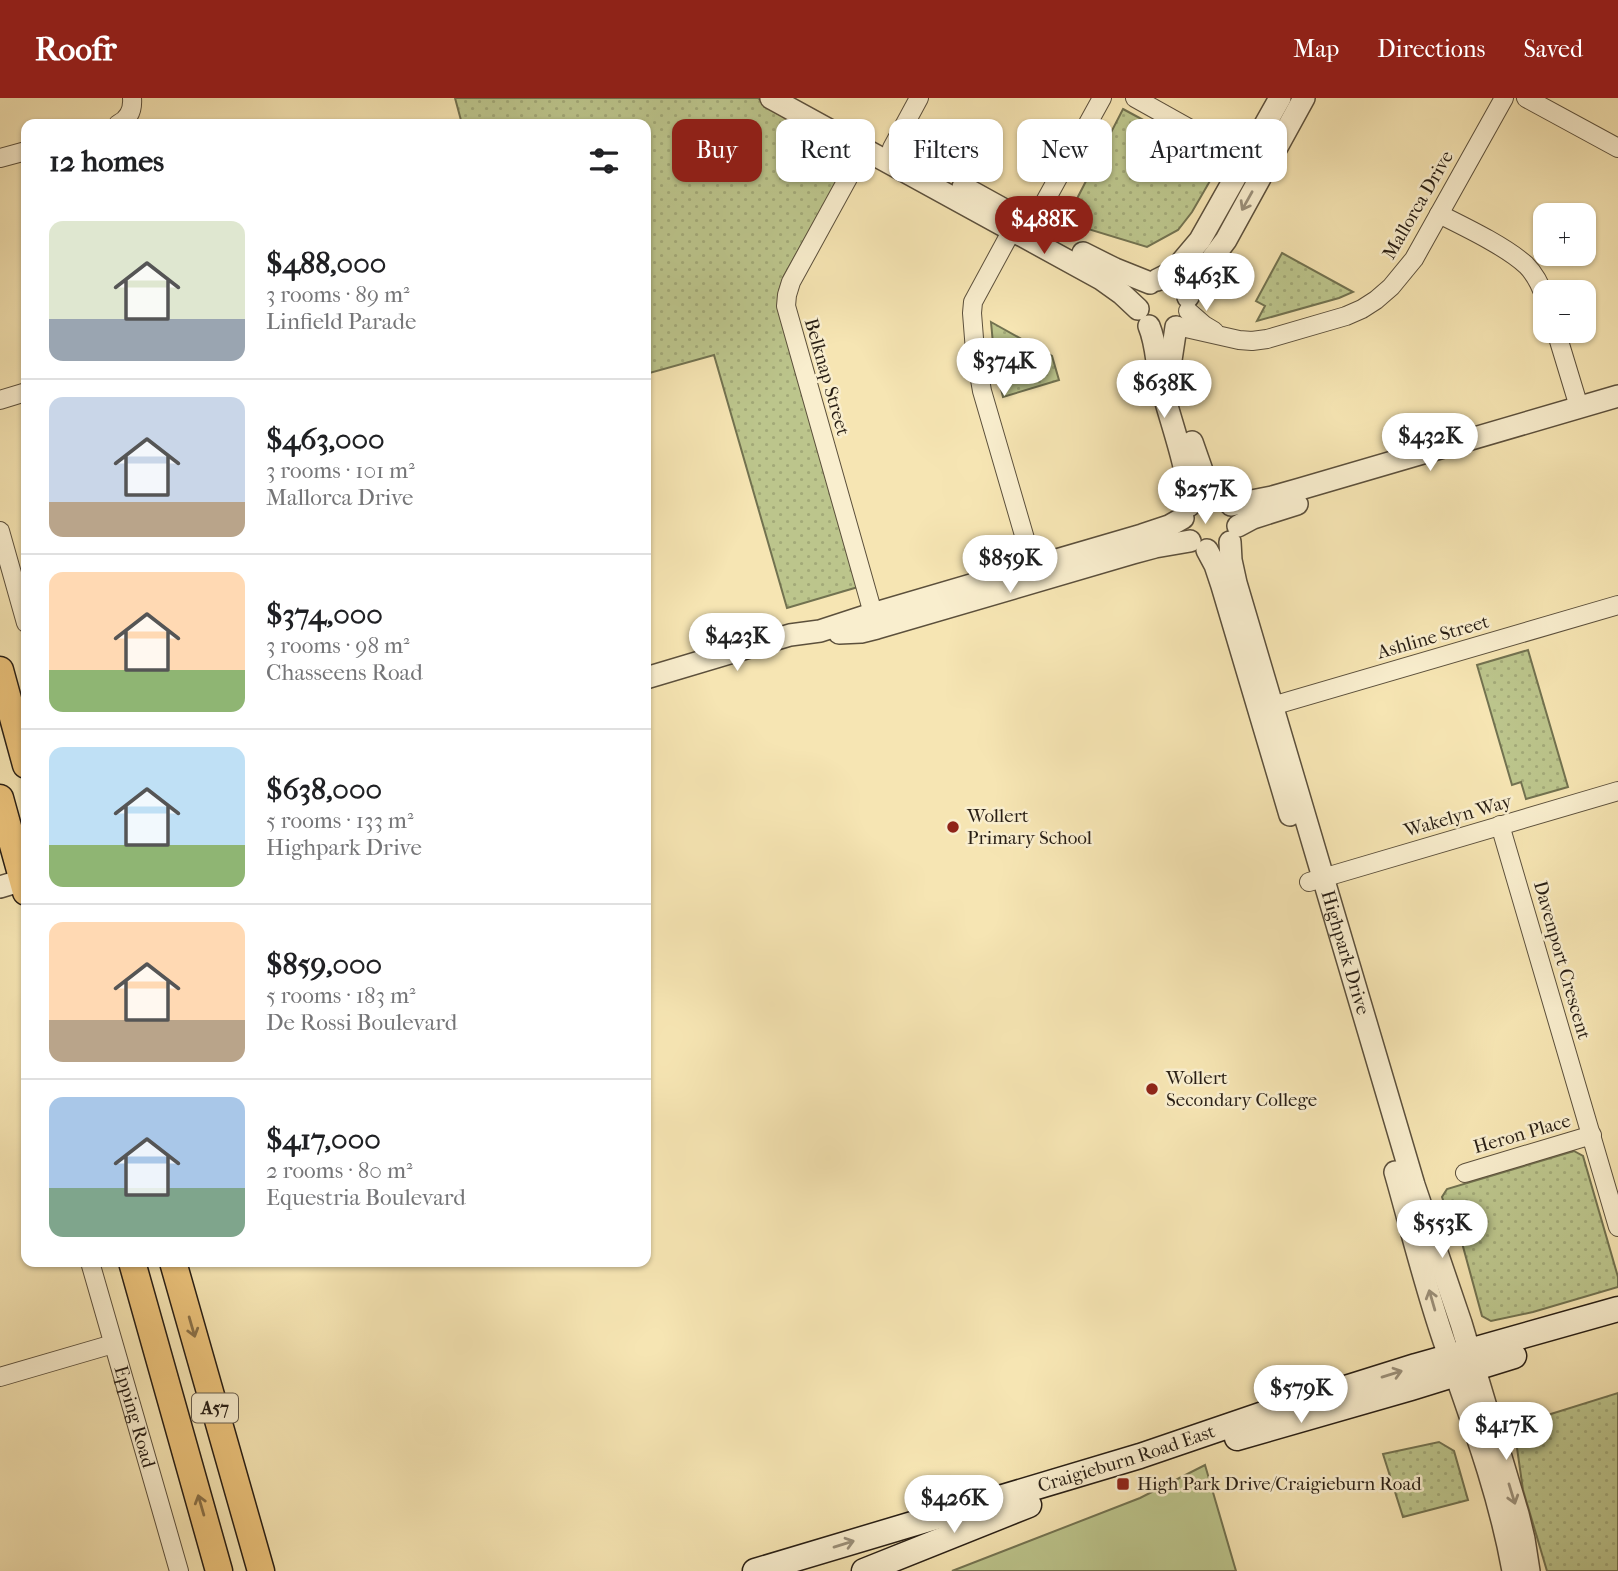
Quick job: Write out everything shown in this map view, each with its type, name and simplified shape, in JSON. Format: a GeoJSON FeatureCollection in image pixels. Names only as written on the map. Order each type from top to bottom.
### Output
{"type":"FeatureCollection","features":[{"type":"Feature","properties":{"kind":"main road"},"geometry":{"type":"LineString","coordinates":[[0,670],[21,742]]}},
{"type":"Feature","properties":{"kind":"main road"},"geometry":{"type":"LineString","coordinates":[[0,798],[17,875]]}},
{"type":"Feature","properties":{"kind":"main road","name":"Epping Road"},"geometry":{"type":"LineString","coordinates":[[133,1267],[219,1571]]}},
{"type":"Feature","properties":{"kind":"main road","name":"A57"},"geometry":{"type":"LineString","coordinates":[[174,1267],[261,1571]]}},
{"type":"Feature","properties":{"kind":"main road","name":"Craigieburn Road East"},"geometry":{"type":"LineString","coordinates":[[864,1571],[1019,1508],[1280,1427],[1618,1309]]}},
{"type":"Feature","properties":{"kind":"main road","name":"Craigieburn Road East"},"geometry":{"type":"LineString","coordinates":[[755,1571],[1140,1455],[1266,1413],[1618,1322]]}},
{"type":"Feature","properties":{"kind":"street"},"geometry":{"type":"LineString","coordinates":[[126,119],[130,114],[132,98]]}},
{"type":"Feature","properties":{"kind":"street"},"geometry":{"type":"LineString","coordinates":[[771,98],[809,119]]}},
{"type":"Feature","properties":{"kind":"street"},"geometry":{"type":"LineString","coordinates":[[802,98],[889,146]]}},
{"type":"Feature","properties":{"kind":"street"},"geometry":{"type":"LineString","coordinates":[[908,119],[919,98]]}},
{"type":"Feature","properties":{"kind":"street"},"geometry":{"type":"LineString","coordinates":[[1033,566],[982,391],[972,313],[973,302],[978,290],[1022,228],[1102,98]]}},
{"type":"Feature","properties":{"kind":"street"},"geometry":{"type":"LineString","coordinates":[[1135,98],[1173,119]]}},
{"type":"Feature","properties":{"kind":"street"},"geometry":{"type":"LineString","coordinates":[[1268,119],[1280,98]]}},
{"type":"Feature","properties":{"kind":"street"},"geometry":{"type":"LineString","coordinates":[[947,182],[1122,293],[1143,317],[1162,330],[1182,315],[1199,276],[1226,240],[1304,98]]}},
{"type":"Feature","properties":{"kind":"street","name":"Mallorca Drive"},"geometry":{"type":"LineString","coordinates":[[1182,315],[1226,338],[1252,341],[1267,339],[1362,309],[1391,287],[1414,259],[1504,98]]}},
{"type":"Feature","properties":{"kind":"street"},"geometry":{"type":"LineString","coordinates":[[1526,98],[1618,148]]}},
{"type":"Feature","properties":{"kind":"street"},"geometry":{"type":"LineString","coordinates":[[0,158],[21,152]]}},
{"type":"Feature","properties":{"kind":"street"},"geometry":{"type":"LineString","coordinates":[[875,154],[1022,228],[1154,282],[1165,279],[1184,290],[1182,315],[1171,360],[1176,387],[1206,482],[1225,500],[1238,518],[1234,534]]}},
{"type":"Feature","properties":{"kind":"street","name":"Belknap Street"},"geometry":{"type":"LineString","coordinates":[[846,182],[791,282],[786,306],[875,621]]}},
{"type":"Feature","properties":{"kind":"street"},"geometry":{"type":"LineString","coordinates":[[1199,546],[1185,534],[1187,476],[1160,382],[1155,344],[1138,301],[1140,294],[1154,282],[1173,272],[1191,253],[1233,182]]}},
{"type":"Feature","properties":{"kind":"street"},"geometry":{"type":"LineString","coordinates":[[1439,214],[1513,255],[1537,280]]}},
{"type":"Feature","properties":{"kind":"street"},"geometry":{"type":"LineString","coordinates":[[1560,343],[1579,407]]}},
{"type":"Feature","properties":{"kind":"street"},"geometry":{"type":"LineString","coordinates":[[0,400],[21,394]]}},
{"type":"Feature","properties":{"kind":"street"},"geometry":{"type":"LineString","coordinates":[[875,621],[1033,566],[1169,526],[1203,496],[1225,500],[1272,497],[1618,396]]}},
{"type":"Feature","properties":{"kind":"street"},"geometry":{"type":"LineString","coordinates":[[651,677],[790,635],[875,621],[1133,553],[1199,546],[1216,550],[1253,518],[1269,512],[1618,410]]}},
{"type":"Feature","properties":{"kind":"street"},"geometry":{"type":"LineString","coordinates":[[0,531],[21,605]]}},
{"type":"Feature","properties":{"kind":"street","name":"Highpark Drive"},"geometry":{"type":"LineString","coordinates":[[1234,534],[1231,560],[1266,707],[1444,1341],[1463,1362]]}},
{"type":"Feature","properties":{"kind":"street","name":"Highpark Drive"},"geometry":{"type":"LineString","coordinates":[[1199,546],[1215,565],[1266,707]]}},
{"type":"Feature","properties":{"kind":"street","name":"Ashline Street"},"geometry":{"type":"LineString","coordinates":[[1266,707],[1618,605]]}},
{"type":"Feature","properties":{"kind":"street","name":"Wakelyn Way"},"geometry":{"type":"LineString","coordinates":[[1316,880],[1618,791]]}},
{"type":"Feature","properties":{"kind":"street","name":"Davenport Crescent"},"geometry":{"type":"LineString","coordinates":[[1500,825],[1618,1227]]}},
{"type":"Feature","properties":{"kind":"street","name":"Heron Place"},"geometry":{"type":"LineString","coordinates":[[1465,1173],[1592,1135]]}},
{"type":"Feature","properties":{"kind":"street","name":"Epping Road"},"geometry":{"type":"LineString","coordinates":[[91,1267],[179,1571]]}},
{"type":"Feature","properties":{"kind":"street"},"geometry":{"type":"LineString","coordinates":[[0,1377],[113,1344]]}},
{"type":"Feature","properties":{"kind":"street"},"geometry":{"type":"LineString","coordinates":[[1463,1362],[1466,1402],[1500,1515],[1513,1571]]}},
{"type":"Feature","properties":{"kind":"street"},"geometry":{"type":"LineString","coordinates":[[1463,1362],[1518,1514],[1529,1571]]}},
{"type":"Feature","properties":{"kind":"green space"},"geometry":{"type":"Polygon","coordinates":[[[455,98],[758,98],[786,119],[776,119],[776,182],[837,182],[784,276],[779,291],[779,306],[858,587],[787,608],[714,355],[651,373],[651,119],[461,119],[455,98]]]}},
{"type":"Feature","properties":{"kind":"green space"},"geometry":{"type":"Polygon","coordinates":[[[1123,109],[1141,119],[1126,119],[1126,182],[1209,182],[1178,230],[1147,247],[1065,222],[1086,182],[1112,182],[1112,130],[1123,109]]]}},
{"type":"Feature","properties":{"kind":"green space"},"geometry":{"type":"Polygon","coordinates":[[[1282,253],[1353,292],[1257,321],[1265,306],[1256,301],[1282,253]]]}},
{"type":"Feature","properties":{"kind":"green space"},"geometry":{"type":"Polygon","coordinates":[[[991,322],[1052,356],[1059,380],[1003,397],[995,365],[991,322]]]}},
{"type":"Feature","properties":{"kind":"green space"},"geometry":{"type":"Polygon","coordinates":[[[1528,650],[1568,787],[1526,799],[1521,782],[1512,785],[1477,665],[1528,650]]]}},
{"type":"Feature","properties":{"kind":"green space"},"geometry":{"type":"Polygon","coordinates":[[[1574,1151],[1583,1156],[1618,1277],[1618,1287],[1533,1312],[1491,1321],[1482,1316],[1459,1232],[1442,1197],[1447,1189],[1574,1151]]]}},
{"type":"Feature","properties":{"kind":"green space"},"geometry":{"type":"Polygon","coordinates":[[[1618,1393],[1618,1571],[1547,1571],[1523,1490],[1516,1441],[1522,1423],[1618,1393]]]}},
{"type":"Feature","properties":{"kind":"green space"},"geometry":{"type":"Polygon","coordinates":[[[1439,1442],[1454,1451],[1468,1500],[1403,1517],[1383,1454],[1439,1442]]]}},
{"type":"Feature","properties":{"kind":"green space"},"geometry":{"type":"Polygon","coordinates":[[[1205,1465],[1236,1571],[952,1571],[1140,1498],[1205,1465]]]}},
{"type":"Feature","properties":{"kind":"place","name":"Wollert Primary School"},"geometry":{"type":"Point","coordinates":[953,827]}},
{"type":"Feature","properties":{"kind":"place","name":"Wollert Secondary College"},"geometry":{"type":"Point","coordinates":[1152,1089]}},
{"type":"Feature","properties":{"kind":"place","name":"High Park Drive/Craigieburn Road"},"geometry":{"type":"Point","coordinates":[1123,1484]}}]}
